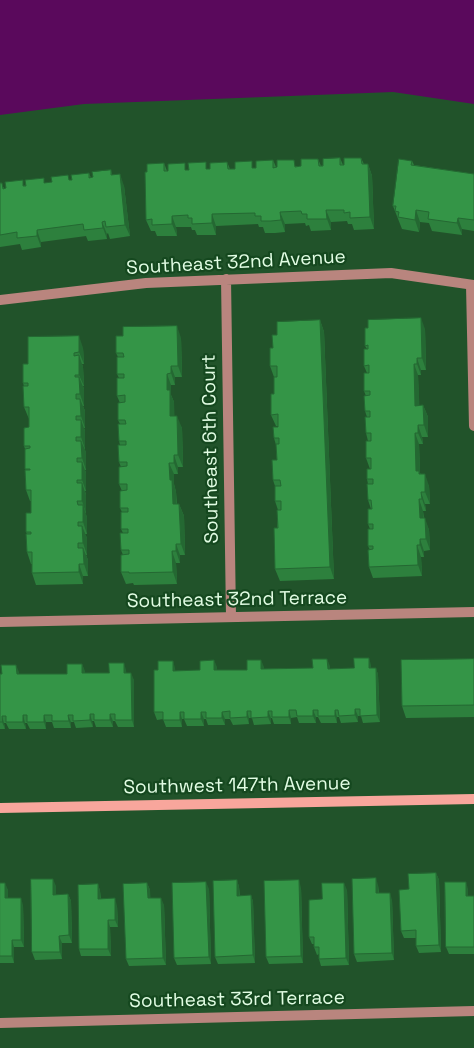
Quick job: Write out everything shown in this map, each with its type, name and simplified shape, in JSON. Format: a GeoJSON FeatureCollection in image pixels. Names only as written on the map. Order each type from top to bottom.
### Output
{"type":"FeatureCollection","features":[{"type":"Feature","properties":{"kind":"street","name":"Southeast 32nd Avenue"},"geometry":{"type":"LineString","coordinates":[[0,300],[146,283],[391,273],[472,285]]}},
{"type":"Feature","properties":{"kind":"street","name":"Southeast 6th Court"},"geometry":{"type":"LineString","coordinates":[[226,279],[231,617]]}},
{"type":"Feature","properties":{"kind":"street"},"geometry":{"type":"LineString","coordinates":[[472,285],[474,426]]}},
{"type":"Feature","properties":{"kind":"street","name":"Southeast 32nd Terrace"},"geometry":{"type":"LineString","coordinates":[[0,622],[474,612]]}},
{"type":"Feature","properties":{"kind":"street","name":"Southwest 147th Avenue"},"geometry":{"type":"LineString","coordinates":[[0,808],[474,799]]}},
{"type":"Feature","properties":{"kind":"street","name":"Southeast 33rd Terrace"},"geometry":{"type":"LineString","coordinates":[[0,1023],[474,1011]]}},
{"type":"Feature","properties":{"kind":"shaded area"},"geometry":{"type":"Polygon","coordinates":[[[0,0],[474,0],[474,104],[393,92],[84,104],[0,115],[0,0]]]}},
{"type":"Feature","properties":{"kind":"building"},"geometry":{"type":"Polygon","coordinates":[[[340,158],[340,165],[344,165],[344,158],[361,158],[362,164],[368,164],[370,217],[350,218],[350,212],[344,213],[344,210],[326,210],[327,219],[307,219],[307,214],[302,214],[301,211],[280,212],[281,220],[271,221],[261,221],[261,216],[255,216],[255,213],[212,214],[212,223],[192,224],[192,218],[188,218],[188,215],[172,216],[172,224],[152,225],[152,219],[146,220],[145,172],[147,172],[147,164],[164,163],[164,171],[168,171],[168,164],[185,163],[185,170],[189,170],[188,163],[206,162],[206,169],[210,169],[210,163],[227,162],[228,169],[235,169],[235,162],[252,161],[252,168],[256,168],[256,161],[273,160],[273,168],[277,167],[277,160],[294,160],[295,167],[301,166],[301,159],[318,159],[319,166],[323,166],[323,159],[340,158]]]}},
{"type":"Feature","properties":{"kind":"building"},"geometry":{"type":"Polygon","coordinates":[[[399,159],[412,161],[411,165],[474,174],[474,220],[458,218],[457,223],[428,219],[429,212],[416,210],[415,220],[398,217],[399,212],[395,211],[396,206],[393,206],[399,159]]]}},
{"type":"Feature","properties":{"kind":"building"},"geometry":{"type":"Polygon","coordinates":[[[111,170],[111,175],[120,174],[125,225],[106,227],[105,221],[102,222],[103,228],[84,230],[83,224],[37,230],[37,236],[17,238],[17,232],[0,235],[0,183],[2,183],[3,189],[6,188],[5,182],[23,180],[23,186],[26,186],[25,180],[44,178],[44,183],[52,182],[51,177],[68,175],[69,180],[72,180],[71,175],[89,173],[89,178],[93,177],[92,172],[111,170]]]}},
{"type":"Feature","properties":{"kind":"building"},"geometry":{"type":"Polygon","coordinates":[[[421,318],[422,358],[417,358],[417,364],[414,364],[415,406],[423,405],[424,425],[418,425],[418,433],[415,433],[416,471],[419,471],[419,474],[425,474],[425,492],[421,492],[422,499],[419,499],[420,518],[425,518],[426,539],[420,539],[420,545],[417,545],[418,565],[369,567],[368,550],[373,549],[373,546],[368,546],[368,529],[373,529],[373,524],[368,524],[368,509],[372,509],[371,500],[368,500],[367,484],[373,484],[373,479],[367,479],[367,469],[371,469],[371,458],[366,458],[366,441],[371,441],[371,433],[366,433],[365,417],[370,417],[370,411],[365,411],[364,396],[370,395],[370,391],[364,391],[364,373],[369,373],[369,365],[364,366],[364,349],[368,349],[368,345],[365,346],[365,328],[368,328],[368,320],[421,318]]]}},
{"type":"Feature","properties":{"kind":"building"},"geometry":{"type":"Polygon","coordinates":[[[320,320],[330,567],[275,569],[274,528],[278,528],[277,510],[281,510],[281,501],[275,501],[275,486],[281,486],[280,480],[273,480],[272,460],[277,460],[276,444],[279,444],[279,438],[274,438],[273,427],[278,427],[278,414],[271,415],[271,394],[274,394],[274,377],[277,377],[277,366],[270,366],[270,348],[273,348],[272,335],[277,335],[277,322],[320,320]]]}},
{"type":"Feature","properties":{"kind":"building"},"geometry":{"type":"Polygon","coordinates":[[[177,326],[178,366],[171,366],[171,373],[167,374],[167,390],[170,390],[170,416],[177,416],[178,455],[174,455],[174,463],[169,463],[173,504],[179,504],[181,544],[176,544],[176,551],[172,551],[173,572],[121,572],[121,555],[129,554],[129,550],[121,550],[120,533],[128,533],[128,529],[121,529],[121,512],[128,512],[128,508],[120,508],[120,491],[127,490],[127,484],[119,484],[119,467],[127,466],[127,462],[119,462],[118,445],[126,445],[126,441],[119,441],[118,424],[126,424],[125,420],[118,420],[118,403],[125,402],[125,395],[117,396],[117,378],[124,378],[124,374],[117,374],[117,357],[124,357],[123,353],[116,353],[116,336],[123,336],[123,327],[177,326]]]}},
{"type":"Feature","properties":{"kind":"building"},"geometry":{"type":"Polygon","coordinates":[[[79,336],[79,352],[74,353],[74,356],[79,355],[79,375],[75,375],[75,377],[79,377],[80,394],[76,394],[76,399],[80,399],[81,416],[76,416],[76,420],[81,420],[81,437],[76,437],[76,441],[81,441],[82,458],[77,458],[77,462],[82,462],[82,480],[77,480],[77,483],[82,483],[82,501],[77,501],[78,505],[83,505],[83,522],[78,522],[78,526],[82,526],[83,543],[78,543],[78,548],[83,548],[84,564],[79,564],[79,572],[32,573],[32,552],[27,552],[26,534],[31,534],[31,532],[26,532],[26,513],[31,513],[31,490],[26,490],[25,470],[30,470],[25,469],[25,449],[30,448],[30,446],[24,446],[24,428],[29,427],[29,407],[24,407],[23,386],[28,386],[28,383],[23,383],[23,364],[28,364],[28,337],[79,336]]]}},
{"type":"Feature","properties":{"kind":"building"},"geometry":{"type":"Polygon","coordinates":[[[354,658],[369,658],[369,668],[376,668],[377,715],[360,716],[360,709],[355,709],[355,715],[339,716],[338,710],[335,710],[335,716],[318,716],[318,710],[313,710],[313,716],[297,716],[296,710],[289,710],[289,717],[272,717],[272,711],[268,711],[268,717],[251,718],[251,711],[247,711],[247,717],[230,718],[230,711],[222,712],[222,718],[206,718],[206,712],[201,712],[201,719],[184,719],[184,712],[180,712],[180,720],[163,720],[163,712],[154,712],[154,670],[158,670],[158,661],[173,661],[173,671],[200,670],[200,661],[214,660],[214,670],[247,670],[247,660],[261,660],[261,669],[313,668],[312,659],[327,659],[328,669],[354,668],[354,658]]]}},
{"type":"Feature","properties":{"kind":"building"},"geometry":{"type":"Polygon","coordinates":[[[474,659],[474,705],[402,706],[401,660],[474,659]]]}},
{"type":"Feature","properties":{"kind":"building"},"geometry":{"type":"Polygon","coordinates":[[[109,663],[124,663],[124,673],[131,673],[132,720],[115,720],[115,714],[110,714],[110,720],[94,720],[94,714],[90,714],[90,720],[73,721],[73,715],[68,715],[69,721],[52,721],[52,715],[44,715],[44,722],[27,722],[27,715],[23,715],[23,722],[6,722],[6,716],[2,716],[2,722],[0,722],[1,665],[16,665],[17,674],[67,674],[67,664],[82,664],[82,673],[109,673],[109,663]]]}},
{"type":"Feature","properties":{"kind":"building"},"geometry":{"type":"Polygon","coordinates":[[[436,873],[439,945],[416,946],[416,930],[401,931],[399,890],[409,889],[408,874],[436,873]]]}},
{"type":"Feature","properties":{"kind":"building"},"geometry":{"type":"Polygon","coordinates":[[[376,878],[376,893],[390,893],[392,953],[354,954],[352,879],[376,878]]]}},
{"type":"Feature","properties":{"kind":"building"},"geometry":{"type":"Polygon","coordinates":[[[31,879],[53,879],[53,895],[68,894],[69,935],[59,936],[60,952],[32,952],[31,879]]]}},
{"type":"Feature","properties":{"kind":"building"},"geometry":{"type":"Polygon","coordinates":[[[237,880],[237,896],[251,895],[253,955],[215,957],[213,881],[237,880]]]}},
{"type":"Feature","properties":{"kind":"building"},"geometry":{"type":"Polygon","coordinates":[[[299,880],[301,956],[266,957],[264,881],[299,880]]]}},
{"type":"Feature","properties":{"kind":"building"},"geometry":{"type":"Polygon","coordinates":[[[206,882],[209,957],[174,958],[172,883],[206,882]]]}},
{"type":"Feature","properties":{"kind":"building"},"geometry":{"type":"Polygon","coordinates":[[[445,882],[466,882],[466,896],[474,896],[474,947],[446,947],[445,882]]]}},
{"type":"Feature","properties":{"kind":"building"},"geometry":{"type":"Polygon","coordinates":[[[0,883],[5,883],[5,898],[21,898],[21,940],[12,940],[12,956],[0,956],[0,883]]]}},
{"type":"Feature","properties":{"kind":"building"},"geometry":{"type":"Polygon","coordinates":[[[147,883],[148,898],[161,898],[163,958],[126,959],[123,884],[147,883]]]}},
{"type":"Feature","properties":{"kind":"building"},"geometry":{"type":"Polygon","coordinates":[[[322,883],[344,883],[346,958],[319,959],[319,947],[314,947],[314,937],[309,937],[309,900],[322,899],[322,883]]]}},
{"type":"Feature","properties":{"kind":"building"},"geometry":{"type":"Polygon","coordinates":[[[98,884],[98,899],[115,898],[115,920],[108,920],[108,949],[79,949],[78,885],[98,884]]]}}]}
